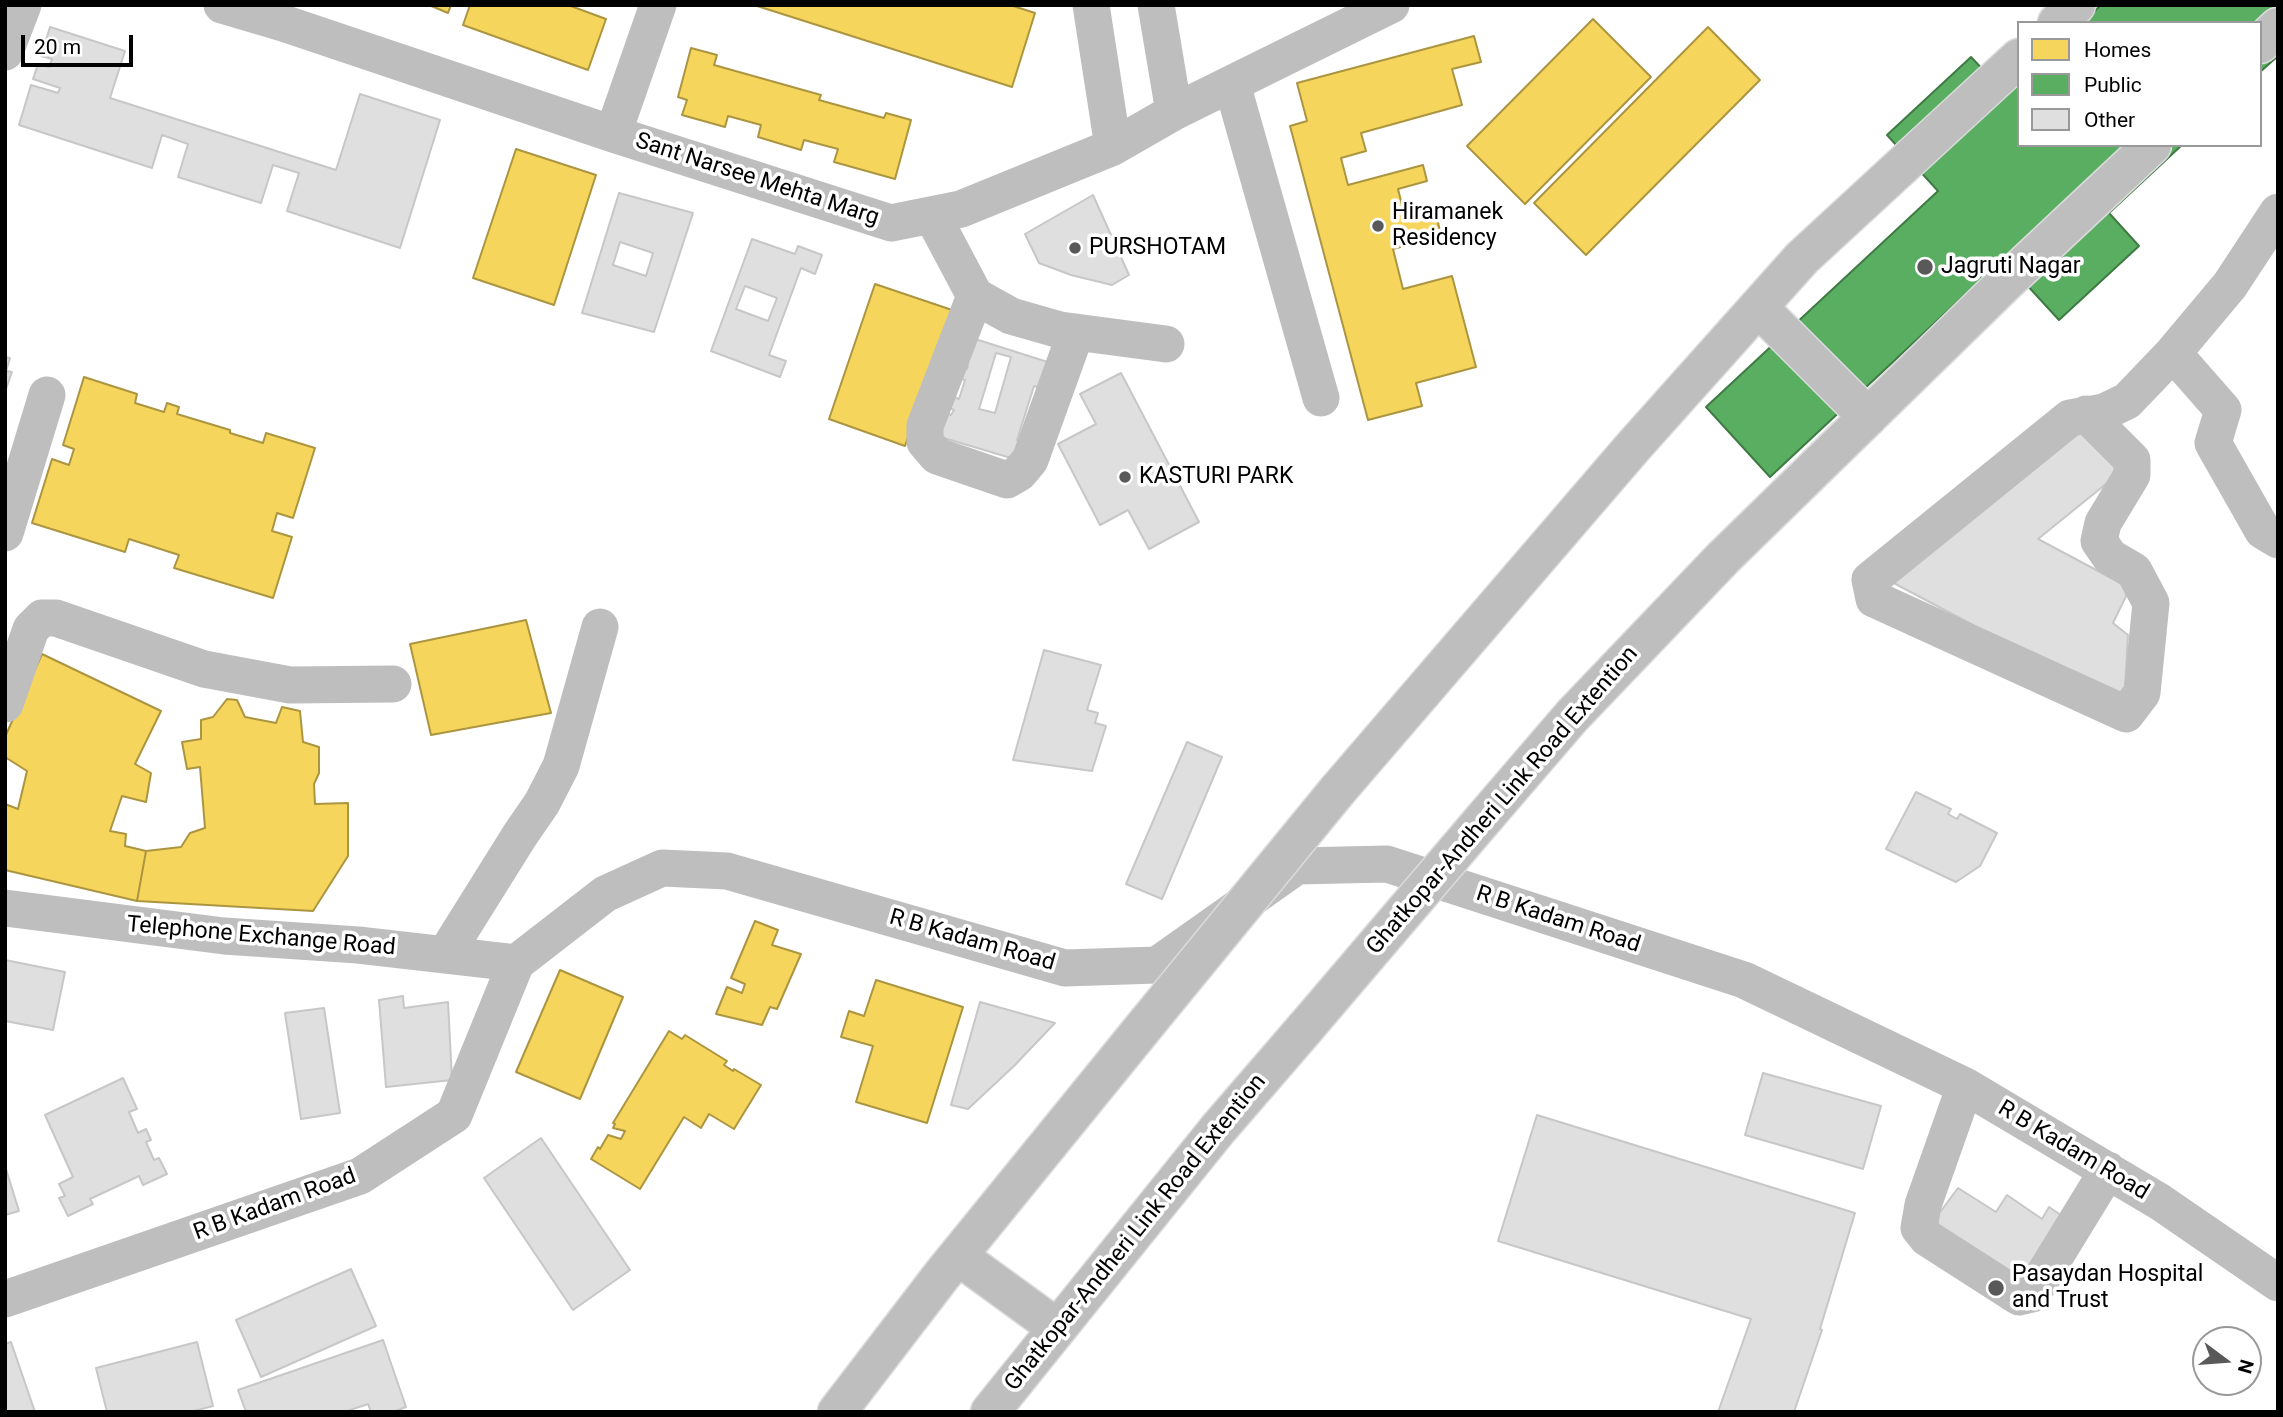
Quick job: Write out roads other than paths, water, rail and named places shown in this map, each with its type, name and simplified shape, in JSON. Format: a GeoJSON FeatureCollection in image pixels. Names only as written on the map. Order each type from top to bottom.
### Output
{"type":"FeatureCollection","features":[{"type":"Feature","properties":{"kind":"main road"},"geometry":{"type":"LineString","coordinates":[[2059,21],[2076,5]]}},
{"type":"Feature","properties":{"kind":"main road"},"geometry":{"type":"LineString","coordinates":[[2262,42],[2278,27]]}},
{"type":"Feature","properties":{"kind":"main road"},"geometry":{"type":"LineString","coordinates":[[837,1412],[958,1256],[1337,791],[1633,447],[1802,258],[2017,60]]}},
{"type":"Feature","properties":{"kind":"main road","name":"Ghatkopar-Andheri Link Road Extention"},"geometry":{"type":"LineString","coordinates":[[990,1412],[1218,1129],[1572,716],[1723,558],[2005,283],[2150,147]]}},
{"type":"Feature","properties":{"kind":"main road"},"geometry":{"type":"LineString","coordinates":[[1758,307],[1868,417]]}},
{"type":"Feature","properties":{"kind":"main road"},"geometry":{"type":"LineString","coordinates":[[958,1256],[1057,1328]]}},
{"type":"Feature","properties":{"kind":"street"},"geometry":{"type":"LineString","coordinates":[[5,52],[23,5]]}},
{"type":"Feature","properties":{"kind":"street","name":"Sant Narsee Mehta Marg"},"geometry":{"type":"LineString","coordinates":[[222,5],[286,14],[613,134],[891,223],[961,209],[1113,147],[1174,112],[1391,5]]}},
{"type":"Feature","properties":{"kind":"street"},"geometry":{"type":"LineString","coordinates":[[613,134],[658,5]]}},
{"type":"Feature","properties":{"kind":"street"},"geometry":{"type":"LineString","coordinates":[[1091,5],[1113,147]]}},
{"type":"Feature","properties":{"kind":"street"},"geometry":{"type":"LineString","coordinates":[[1156,5],[1174,112]]}},
{"type":"Feature","properties":{"kind":"street"},"geometry":{"type":"LineString","coordinates":[[1232,84],[1321,398]]}},
{"type":"Feature","properties":{"kind":"street"},"geometry":{"type":"LineString","coordinates":[[2086,414],[2132,460],[2133,475],[2103,523],[2099,541],[2110,557],[2134,571],[2151,603],[2142,692],[2126,714],[1874,599],[1870,580],[2070,418],[2086,414],[2104,412],[2127,401],[2173,354],[2230,285],[2278,212]]}},
{"type":"Feature","properties":{"kind":"street"},"geometry":{"type":"LineString","coordinates":[[932,215],[975,296],[1011,316],[1060,330],[1166,344]]}},
{"type":"Feature","properties":{"kind":"street"},"geometry":{"type":"LineString","coordinates":[[975,296],[925,426],[925,442],[937,456],[1007,481],[1019,473],[1030,460],[1076,332]]}},
{"type":"Feature","properties":{"kind":"street"},"geometry":{"type":"LineString","coordinates":[[2173,354],[2223,410],[2213,443],[2263,531],[2278,540]]}},
{"type":"Feature","properties":{"kind":"street"},"geometry":{"type":"LineString","coordinates":[[5,533],[47,395]]}},
{"type":"Feature","properties":{"kind":"street"},"geometry":{"type":"LineString","coordinates":[[5,704],[31,629],[42,618],[56,618],[204,669],[266,681],[290,685],[393,684]]}},
{"type":"Feature","properties":{"kind":"street"},"geometry":{"type":"LineString","coordinates":[[445,955],[542,803],[561,766],[600,627]]}},
{"type":"Feature","properties":{"kind":"street","name":"R B Kadam Road"},"geometry":{"type":"LineString","coordinates":[[5,1298],[360,1176],[444,1122],[454,1115],[516,963],[605,894],[662,868],[727,871],[1065,968],[1157,965],[1297,866],[1387,864],[1744,980],[1965,1086],[2160,1202],[2277,1281]]}},
{"type":"Feature","properties":{"kind":"street","name":"Telephone Exchange Road"},"geometry":{"type":"LineString","coordinates":[[5,908],[224,936],[358,945],[516,963]]}},
{"type":"Feature","properties":{"kind":"street"},"geometry":{"type":"LineString","coordinates":[[1965,1086],[1923,1205],[1919,1228],[1927,1238],[2019,1297],[2032,1294],[2108,1170]]}},
{"type":"Feature","properties":{"kind":"place","name":"Hiramanek Residency"},"geometry":{"type":"Point","coordinates":[1378,226]}},
{"type":"Feature","properties":{"kind":"place","name":"PURSHOTAM"},"geometry":{"type":"Point","coordinates":[1075,248]}},
{"type":"Feature","properties":{"kind":"place","name":"Jagruti Nagar"},"geometry":{"type":"Point","coordinates":[1925,267]}},
{"type":"Feature","properties":{"kind":"place","name":"KASTURI PARK"},"geometry":{"type":"Point","coordinates":[1125,477]}},
{"type":"Feature","properties":{"kind":"place","name":"Pasaydan Hospital and Trust"},"geometry":{"type":"Point","coordinates":[1996,1288]}}]}
